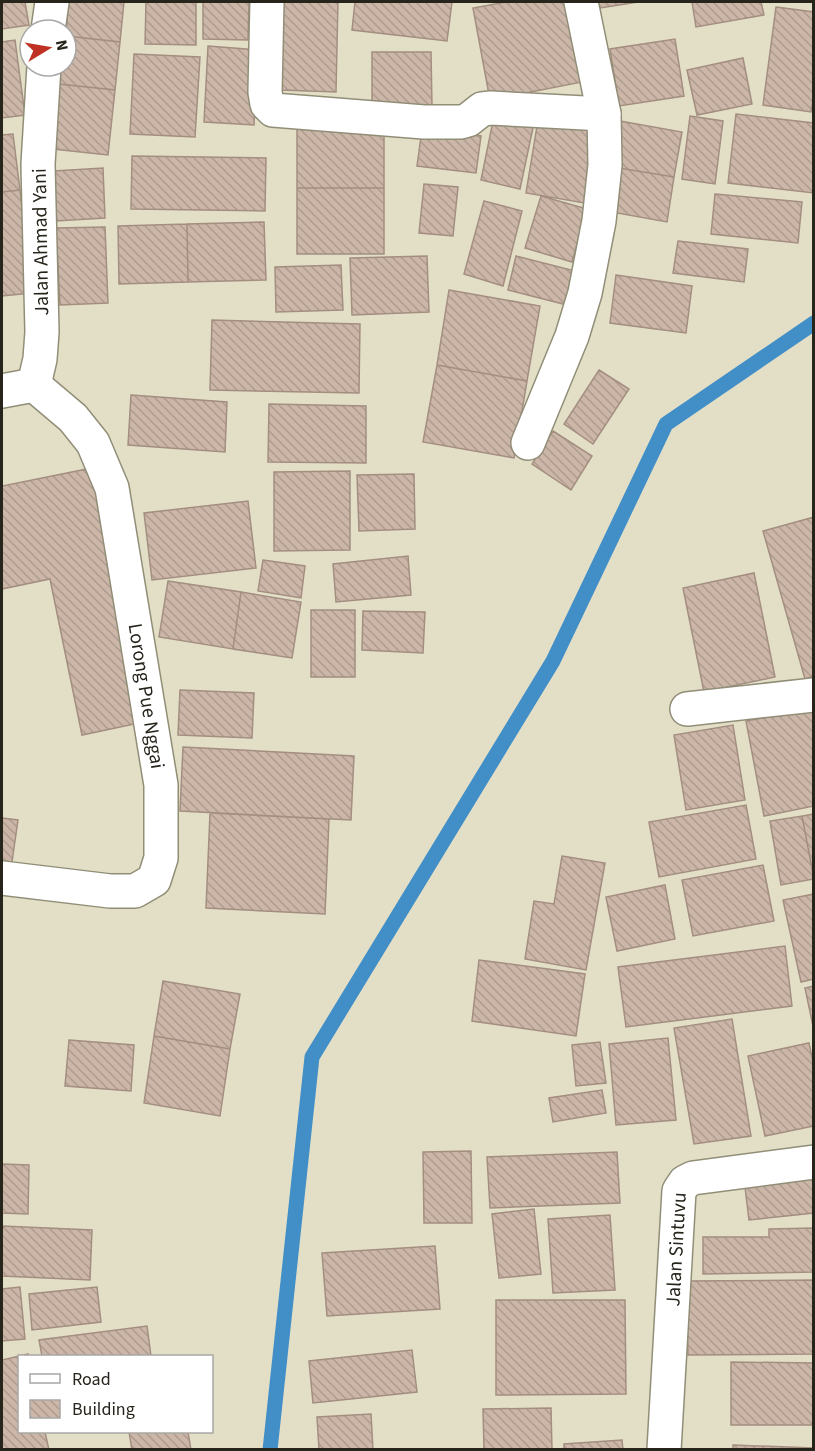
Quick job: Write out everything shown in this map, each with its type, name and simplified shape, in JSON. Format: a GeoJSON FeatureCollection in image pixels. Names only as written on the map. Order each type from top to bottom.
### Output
{"type":"FeatureCollection","features":[{"type":"Feature","properties":{"kind":"street"},"geometry":{"type":"LineString","coordinates":[[50,18],[52,2]]}},
{"type":"Feature","properties":{"kind":"street"},"geometry":{"type":"LineString","coordinates":[[267,2],[265,92],[267,104],[273,110],[424,122],[462,122],[490,108],[604,114]]}},
{"type":"Feature","properties":{"kind":"street"},"geometry":{"type":"LineString","coordinates":[[528,443],[572,336],[585,293],[599,221],[605,165],[604,114],[581,2]]}},
{"type":"Feature","properties":{"kind":"street","name":"Jalan Ahmad Yani"},"geometry":{"type":"LineString","coordinates":[[34,385],[40,359],[42,332],[38,164],[43,78]]}},
{"type":"Feature","properties":{"kind":"street"},"geometry":{"type":"LineString","coordinates":[[2,391],[34,385]]}},
{"type":"Feature","properties":{"kind":"street","name":"Lorong Pue Nggai"},"geometry":{"type":"LineString","coordinates":[[2,878],[110,891],[135,891],[154,880],[161,858],[161,785],[112,488],[93,443],[73,418],[34,385]]}},
{"type":"Feature","properties":{"kind":"street"},"geometry":{"type":"LineString","coordinates":[[687,709],[813,695]]}},
{"type":"Feature","properties":{"kind":"street","name":"Jalan Sintuvu"},"geometry":{"type":"LineString","coordinates":[[664,1449],[679,1191],[685,1182],[693,1178],[813,1162]]}},
{"type":"Feature","properties":{"kind":"building"},"geometry":{"type":"Polygon","coordinates":[[[2,2],[25,2],[28,18],[18,18],[18,27],[2,29],[2,2]]]}},
{"type":"Feature","properties":{"kind":"building"},"geometry":{"type":"Polygon","coordinates":[[[68,2],[124,2],[120,42],[78,37],[78,18],[67,18],[68,2]]]}},
{"type":"Feature","properties":{"kind":"building"},"geometry":{"type":"Polygon","coordinates":[[[146,2],[196,2],[196,45],[145,44],[146,2]]]}},
{"type":"Feature","properties":{"kind":"building"},"geometry":{"type":"Polygon","coordinates":[[[203,2],[249,2],[248,40],[203,39],[203,2]]]}},
{"type":"Feature","properties":{"kind":"building"},"geometry":{"type":"Polygon","coordinates":[[[283,2],[338,2],[336,92],[281,90],[283,2]]]}},
{"type":"Feature","properties":{"kind":"building"},"geometry":{"type":"Polygon","coordinates":[[[355,2],[452,2],[447,41],[352,30],[355,2]]]}},
{"type":"Feature","properties":{"kind":"building"},"geometry":{"type":"Polygon","coordinates":[[[506,2],[567,2],[582,82],[490,100],[473,8],[506,2]]]}},
{"type":"Feature","properties":{"kind":"building"},"geometry":{"type":"Polygon","coordinates":[[[592,2],[638,2],[594,9],[592,2]]]}},
{"type":"Feature","properties":{"kind":"building"},"geometry":{"type":"Polygon","coordinates":[[[692,2],[761,2],[764,15],[696,27],[692,2]]]}},
{"type":"Feature","properties":{"kind":"building"},"geometry":{"type":"Polygon","coordinates":[[[776,7],[814,12],[814,94],[811,112],[763,105],[776,7]]]}},
{"type":"Feature","properties":{"kind":"building"},"geometry":{"type":"Polygon","coordinates":[[[78,37],[120,42],[115,90],[59,84],[60,78],[78,78],[78,37]]]}},
{"type":"Feature","properties":{"kind":"building"},"geometry":{"type":"Polygon","coordinates":[[[675,39],[684,96],[619,106],[610,49],[675,39]]]}},
{"type":"Feature","properties":{"kind":"building"},"geometry":{"type":"Polygon","coordinates":[[[15,40],[18,78],[20,78],[25,115],[2,118],[2,42],[15,40]]]}},
{"type":"Feature","properties":{"kind":"building"},"geometry":{"type":"Polygon","coordinates":[[[208,46],[258,50],[254,125],[204,122],[208,46]]]}},
{"type":"Feature","properties":{"kind":"building"},"geometry":{"type":"Polygon","coordinates":[[[372,52],[431,52],[432,106],[372,106],[372,52]]]}},
{"type":"Feature","properties":{"kind":"building"},"geometry":{"type":"Polygon","coordinates":[[[134,54],[200,57],[195,137],[130,134],[134,54]]]}},
{"type":"Feature","properties":{"kind":"building"},"geometry":{"type":"Polygon","coordinates":[[[743,58],[752,104],[697,115],[687,70],[743,58]]]}},
{"type":"Feature","properties":{"kind":"building"},"geometry":{"type":"Polygon","coordinates":[[[59,84],[115,90],[108,155],[53,149],[59,84]]]}},
{"type":"Feature","properties":{"kind":"building"},"geometry":{"type":"Polygon","coordinates":[[[736,114],[814,123],[814,193],[728,183],[736,114]]]}},
{"type":"Feature","properties":{"kind":"building"},"geometry":{"type":"Polygon","coordinates":[[[494,116],[534,123],[520,189],[481,180],[494,116]]]}},
{"type":"Feature","properties":{"kind":"building"},"geometry":{"type":"Polygon","coordinates":[[[690,116],[723,121],[715,184],[682,179],[690,116]]]}},
{"type":"Feature","properties":{"kind":"building"},"geometry":{"type":"Polygon","coordinates":[[[538,120],[602,130],[590,204],[526,193],[538,120]]]}},
{"type":"Feature","properties":{"kind":"building"},"geometry":{"type":"Polygon","coordinates":[[[620,121],[682,132],[674,177],[613,167],[620,121]]]}},
{"type":"Feature","properties":{"kind":"building"},"geometry":{"type":"Polygon","coordinates":[[[297,126],[384,126],[384,188],[297,188],[297,126]]]}},
{"type":"Feature","properties":{"kind":"building"},"geometry":{"type":"Polygon","coordinates":[[[422,129],[481,136],[476,173],[417,166],[422,129]]]}},
{"type":"Feature","properties":{"kind":"building"},"geometry":{"type":"Polygon","coordinates":[[[13,134],[20,190],[2,192],[2,135],[13,134]]]}},
{"type":"Feature","properties":{"kind":"building"},"geometry":{"type":"Polygon","coordinates":[[[132,156],[266,158],[265,211],[131,209],[132,156]]]}},
{"type":"Feature","properties":{"kind":"building"},"geometry":{"type":"Polygon","coordinates":[[[613,167],[674,177],[667,222],[606,211],[613,167]]]}},
{"type":"Feature","properties":{"kind":"building"},"geometry":{"type":"Polygon","coordinates":[[[103,168],[105,218],[56,221],[54,171],[103,168]]]}},
{"type":"Feature","properties":{"kind":"building"},"geometry":{"type":"Polygon","coordinates":[[[424,184],[458,187],[453,236],[419,233],[424,184]]]}},
{"type":"Feature","properties":{"kind":"building"},"geometry":{"type":"Polygon","coordinates":[[[297,188],[384,188],[384,254],[297,254],[297,188]]]}},
{"type":"Feature","properties":{"kind":"building"},"geometry":{"type":"Polygon","coordinates":[[[20,190],[32,293],[2,296],[2,192],[20,190]]]}},
{"type":"Feature","properties":{"kind":"building"},"geometry":{"type":"Polygon","coordinates":[[[715,194],[802,202],[798,243],[711,234],[715,194]]]}},
{"type":"Feature","properties":{"kind":"building"},"geometry":{"type":"Polygon","coordinates":[[[541,196],[587,209],[572,262],[525,248],[541,196]]]}},
{"type":"Feature","properties":{"kind":"building"},"geometry":{"type":"Polygon","coordinates":[[[484,201],[522,211],[503,286],[464,274],[484,201]]]}},
{"type":"Feature","properties":{"kind":"building"},"geometry":{"type":"Polygon","coordinates":[[[264,222],[266,280],[188,282],[187,224],[264,222]]]}},
{"type":"Feature","properties":{"kind":"building"},"geometry":{"type":"Polygon","coordinates":[[[187,224],[188,282],[119,284],[118,226],[187,224]]]}},
{"type":"Feature","properties":{"kind":"building"},"geometry":{"type":"Polygon","coordinates":[[[105,227],[108,303],[60,305],[56,228],[105,227]]]}},
{"type":"Feature","properties":{"kind":"building"},"geometry":{"type":"Polygon","coordinates":[[[678,241],[748,249],[744,282],[673,273],[678,241]]]}},
{"type":"Feature","properties":{"kind":"building"},"geometry":{"type":"Polygon","coordinates":[[[427,256],[429,312],[352,315],[350,258],[427,256]]]}},
{"type":"Feature","properties":{"kind":"building"},"geometry":{"type":"Polygon","coordinates":[[[516,256],[575,271],[567,305],[508,290],[516,256]]]}},
{"type":"Feature","properties":{"kind":"building"},"geometry":{"type":"Polygon","coordinates":[[[341,265],[343,310],[276,312],[275,267],[341,265]]]}},
{"type":"Feature","properties":{"kind":"building"},"geometry":{"type":"Polygon","coordinates":[[[616,275],[692,286],[686,333],[610,323],[616,275]]]}},
{"type":"Feature","properties":{"kind":"building"},"geometry":{"type":"Polygon","coordinates":[[[449,290],[540,306],[527,381],[437,365],[449,290]]]}},
{"type":"Feature","properties":{"kind":"building"},"geometry":{"type":"Polygon","coordinates":[[[212,320],[360,324],[359,393],[210,390],[212,320]]]}},
{"type":"Feature","properties":{"kind":"building"},"geometry":{"type":"Polygon","coordinates":[[[437,365],[527,381],[514,458],[423,442],[437,365]]]}},
{"type":"Feature","properties":{"kind":"building"},"geometry":{"type":"Polygon","coordinates":[[[599,370],[629,389],[593,444],[564,424],[599,370]]]}},
{"type":"Feature","properties":{"kind":"building"},"geometry":{"type":"Polygon","coordinates":[[[131,395],[227,402],[225,452],[128,445],[131,395]]]}},
{"type":"Feature","properties":{"kind":"building"},"geometry":{"type":"Polygon","coordinates":[[[269,404],[366,406],[366,463],[268,462],[269,404]]]}},
{"type":"Feature","properties":{"kind":"building"},"geometry":{"type":"Polygon","coordinates":[[[553,431],[592,456],[571,490],[532,464],[553,431]]]}},
{"type":"Feature","properties":{"kind":"building"},"geometry":{"type":"Polygon","coordinates":[[[92,468],[144,722],[82,735],[50,579],[2,589],[2,486],[92,468]]]}},
{"type":"Feature","properties":{"kind":"building"},"geometry":{"type":"Polygon","coordinates":[[[350,471],[350,550],[274,551],[274,472],[350,471]]]}},
{"type":"Feature","properties":{"kind":"building"},"geometry":{"type":"Polygon","coordinates":[[[414,474],[415,529],[359,531],[357,475],[414,474]]]}},
{"type":"Feature","properties":{"kind":"building"},"geometry":{"type":"Polygon","coordinates":[[[248,501],[256,568],[152,580],[144,513],[248,501]]]}},
{"type":"Feature","properties":{"kind":"building"},"geometry":{"type":"Polygon","coordinates":[[[814,517],[814,676],[805,679],[763,531],[814,517]]]}},
{"type":"Feature","properties":{"kind":"building"},"geometry":{"type":"Polygon","coordinates":[[[408,556],[411,595],[336,602],[333,564],[408,556]]]}},
{"type":"Feature","properties":{"kind":"building"},"geometry":{"type":"Polygon","coordinates":[[[263,560],[305,566],[301,598],[258,591],[263,560]]]}},
{"type":"Feature","properties":{"kind":"building"},"geometry":{"type":"Polygon","coordinates":[[[754,573],[775,677],[704,692],[683,588],[754,573]]]}},
{"type":"Feature","properties":{"kind":"building"},"geometry":{"type":"Polygon","coordinates":[[[168,581],[241,592],[233,649],[159,637],[168,581]]]}},
{"type":"Feature","properties":{"kind":"building"},"geometry":{"type":"Polygon","coordinates":[[[241,592],[301,602],[292,658],[233,649],[241,592]]]}},
{"type":"Feature","properties":{"kind":"building"},"geometry":{"type":"Polygon","coordinates":[[[311,610],[355,610],[355,677],[311,677],[311,610]]]}},
{"type":"Feature","properties":{"kind":"building"},"geometry":{"type":"Polygon","coordinates":[[[363,611],[425,612],[423,653],[362,650],[363,611]]]}},
{"type":"Feature","properties":{"kind":"building"},"geometry":{"type":"Polygon","coordinates":[[[180,690],[254,693],[252,738],[178,735],[180,690]]]}},
{"type":"Feature","properties":{"kind":"building"},"geometry":{"type":"Polygon","coordinates":[[[814,709],[814,806],[764,816],[746,721],[814,709]]]}},
{"type":"Feature","properties":{"kind":"building"},"geometry":{"type":"Polygon","coordinates":[[[733,725],[745,800],[686,810],[674,735],[733,725]]]}},
{"type":"Feature","properties":{"kind":"building"},"geometry":{"type":"Polygon","coordinates":[[[183,747],[354,756],[351,820],[180,811],[183,747]]]}},
{"type":"Feature","properties":{"kind":"building"},"geometry":{"type":"Polygon","coordinates":[[[746,805],[756,859],[659,877],[649,822],[746,805]]]}},
{"type":"Feature","properties":{"kind":"building"},"geometry":{"type":"Polygon","coordinates":[[[210,813],[329,819],[325,914],[206,908],[210,813]]]}},
{"type":"Feature","properties":{"kind":"building"},"geometry":{"type":"Polygon","coordinates":[[[814,814],[814,879],[802,816],[814,814]]]}},
{"type":"Feature","properties":{"kind":"building"},"geometry":{"type":"Polygon","coordinates":[[[802,816],[814,879],[781,885],[770,821],[802,816]]]}},
{"type":"Feature","properties":{"kind":"building"},"geometry":{"type":"Polygon","coordinates":[[[2,818],[18,820],[12,862],[2,861],[2,818]]]}},
{"type":"Feature","properties":{"kind":"building"},"geometry":{"type":"Polygon","coordinates":[[[562,856],[605,863],[586,970],[525,959],[534,901],[554,904],[562,856]]]}},
{"type":"Feature","properties":{"kind":"building"},"geometry":{"type":"Polygon","coordinates":[[[763,865],[774,921],[693,936],[682,880],[763,865]]]}},
{"type":"Feature","properties":{"kind":"building"},"geometry":{"type":"Polygon","coordinates":[[[665,885],[675,939],[617,951],[606,897],[665,885]]]}},
{"type":"Feature","properties":{"kind":"building"},"geometry":{"type":"Polygon","coordinates":[[[814,894],[814,979],[801,982],[783,900],[814,894]]]}},
{"type":"Feature","properties":{"kind":"building"},"geometry":{"type":"Polygon","coordinates":[[[785,946],[792,1006],[626,1027],[618,967],[785,946]]]}},
{"type":"Feature","properties":{"kind":"building"},"geometry":{"type":"Polygon","coordinates":[[[479,960],[585,974],[576,1036],[472,1021],[479,960]]]}},
{"type":"Feature","properties":{"kind":"building"},"geometry":{"type":"Polygon","coordinates":[[[163,981],[240,994],[230,1049],[154,1036],[163,981]]]}},
{"type":"Feature","properties":{"kind":"building"},"geometry":{"type":"Polygon","coordinates":[[[814,986],[814,1031],[805,988],[814,986]]]}},
{"type":"Feature","properties":{"kind":"building"},"geometry":{"type":"Polygon","coordinates":[[[732,1019],[751,1136],[694,1144],[674,1028],[732,1019]]]}},
{"type":"Feature","properties":{"kind":"building"},"geometry":{"type":"Polygon","coordinates":[[[154,1036],[230,1049],[220,1116],[144,1103],[154,1036]]]}},
{"type":"Feature","properties":{"kind":"building"},"geometry":{"type":"Polygon","coordinates":[[[668,1038],[676,1120],[616,1125],[609,1044],[668,1038]]]}},
{"type":"Feature","properties":{"kind":"building"},"geometry":{"type":"Polygon","coordinates":[[[69,1040],[134,1045],[131,1091],[65,1086],[69,1040]]]}},
{"type":"Feature","properties":{"kind":"building"},"geometry":{"type":"Polygon","coordinates":[[[600,1042],[606,1083],[576,1086],[572,1045],[600,1042]]]}},
{"type":"Feature","properties":{"kind":"building"},"geometry":{"type":"Polygon","coordinates":[[[809,1043],[814,1067],[814,1126],[765,1136],[748,1056],[809,1043]]]}},
{"type":"Feature","properties":{"kind":"building"},"geometry":{"type":"Polygon","coordinates":[[[602,1090],[606,1113],[553,1122],[549,1098],[602,1090]]]}},
{"type":"Feature","properties":{"kind":"building"},"geometry":{"type":"Polygon","coordinates":[[[471,1151],[472,1223],[424,1223],[423,1152],[471,1151]]]}},
{"type":"Feature","properties":{"kind":"building"},"geometry":{"type":"Polygon","coordinates":[[[617,1152],[620,1203],[490,1208],[487,1157],[617,1152]]]}},
{"type":"Feature","properties":{"kind":"building"},"geometry":{"type":"Polygon","coordinates":[[[2,1164],[29,1165],[28,1214],[2,1213],[2,1164]]]}},
{"type":"Feature","properties":{"kind":"building"},"geometry":{"type":"Polygon","coordinates":[[[814,1171],[814,1213],[749,1220],[744,1179],[814,1171]]]}},
{"type":"Feature","properties":{"kind":"building"},"geometry":{"type":"Polygon","coordinates":[[[534,1209],[541,1274],[499,1278],[492,1214],[534,1209]]]}},
{"type":"Feature","properties":{"kind":"building"},"geometry":{"type":"Polygon","coordinates":[[[610,1215],[615,1290],[553,1293],[548,1219],[610,1215]]]}},
{"type":"Feature","properties":{"kind":"building"},"geometry":{"type":"Polygon","coordinates":[[[2,1226],[92,1230],[90,1280],[2,1276],[2,1226]]]}},
{"type":"Feature","properties":{"kind":"building"},"geometry":{"type":"Polygon","coordinates":[[[814,1228],[814,1272],[703,1274],[703,1237],[769,1237],[769,1229],[814,1228]]]}},
{"type":"Feature","properties":{"kind":"building"},"geometry":{"type":"Polygon","coordinates":[[[435,1246],[440,1309],[327,1316],[322,1253],[435,1246]]]}},
{"type":"Feature","properties":{"kind":"building"},"geometry":{"type":"Polygon","coordinates":[[[814,1280],[814,1354],[688,1355],[686,1281],[814,1280]]]}},
{"type":"Feature","properties":{"kind":"building"},"geometry":{"type":"Polygon","coordinates":[[[20,1287],[25,1339],[2,1341],[2,1289],[20,1287]]]}},
{"type":"Feature","properties":{"kind":"building"},"geometry":{"type":"Polygon","coordinates":[[[97,1287],[101,1322],[32,1330],[29,1294],[97,1287]]]}},
{"type":"Feature","properties":{"kind":"building"},"geometry":{"type":"Polygon","coordinates":[[[496,1300],[625,1300],[626,1394],[496,1395],[496,1300]]]}},
{"type":"Feature","properties":{"kind":"building"},"geometry":{"type":"Polygon","coordinates":[[[147,1326],[151,1355],[42,1355],[39,1340],[147,1326]]]}},
{"type":"Feature","properties":{"kind":"building"},"geometry":{"type":"Polygon","coordinates":[[[412,1350],[417,1392],[313,1403],[309,1361],[412,1350]]]}},
{"type":"Feature","properties":{"kind":"building"},"geometry":{"type":"Polygon","coordinates":[[[18,1356],[18,1433],[45,1433],[49,1450],[2,1450],[2,1360],[18,1356]]]}},
{"type":"Feature","properties":{"kind":"building"},"geometry":{"type":"Polygon","coordinates":[[[731,1362],[814,1363],[814,1425],[731,1425],[731,1362]]]}},
{"type":"Feature","properties":{"kind":"building"},"geometry":{"type":"Polygon","coordinates":[[[551,1408],[552,1450],[484,1450],[483,1409],[551,1408]]]}},
{"type":"Feature","properties":{"kind":"building"},"geometry":{"type":"Polygon","coordinates":[[[371,1414],[373,1450],[319,1450],[317,1417],[371,1414]]]}},
{"type":"Feature","properties":{"kind":"building"},"geometry":{"type":"Polygon","coordinates":[[[129,1433],[188,1433],[191,1450],[132,1450],[129,1433]]]}},
{"type":"Feature","properties":{"kind":"building"},"geometry":{"type":"Polygon","coordinates":[[[622,1440],[623,1450],[564,1450],[564,1444],[622,1440]]]}},
{"type":"Feature","properties":{"kind":"building"},"geometry":{"type":"Polygon","coordinates":[[[733,1445],[814,1448],[814,1450],[733,1450],[733,1445]]]}},
{"type":"Feature","properties":{"kind":"waterway"},"geometry":{"type":"LineString","coordinates":[[270,1450],[312,1057],[553,661],[666,424],[814,323]]}}]}
